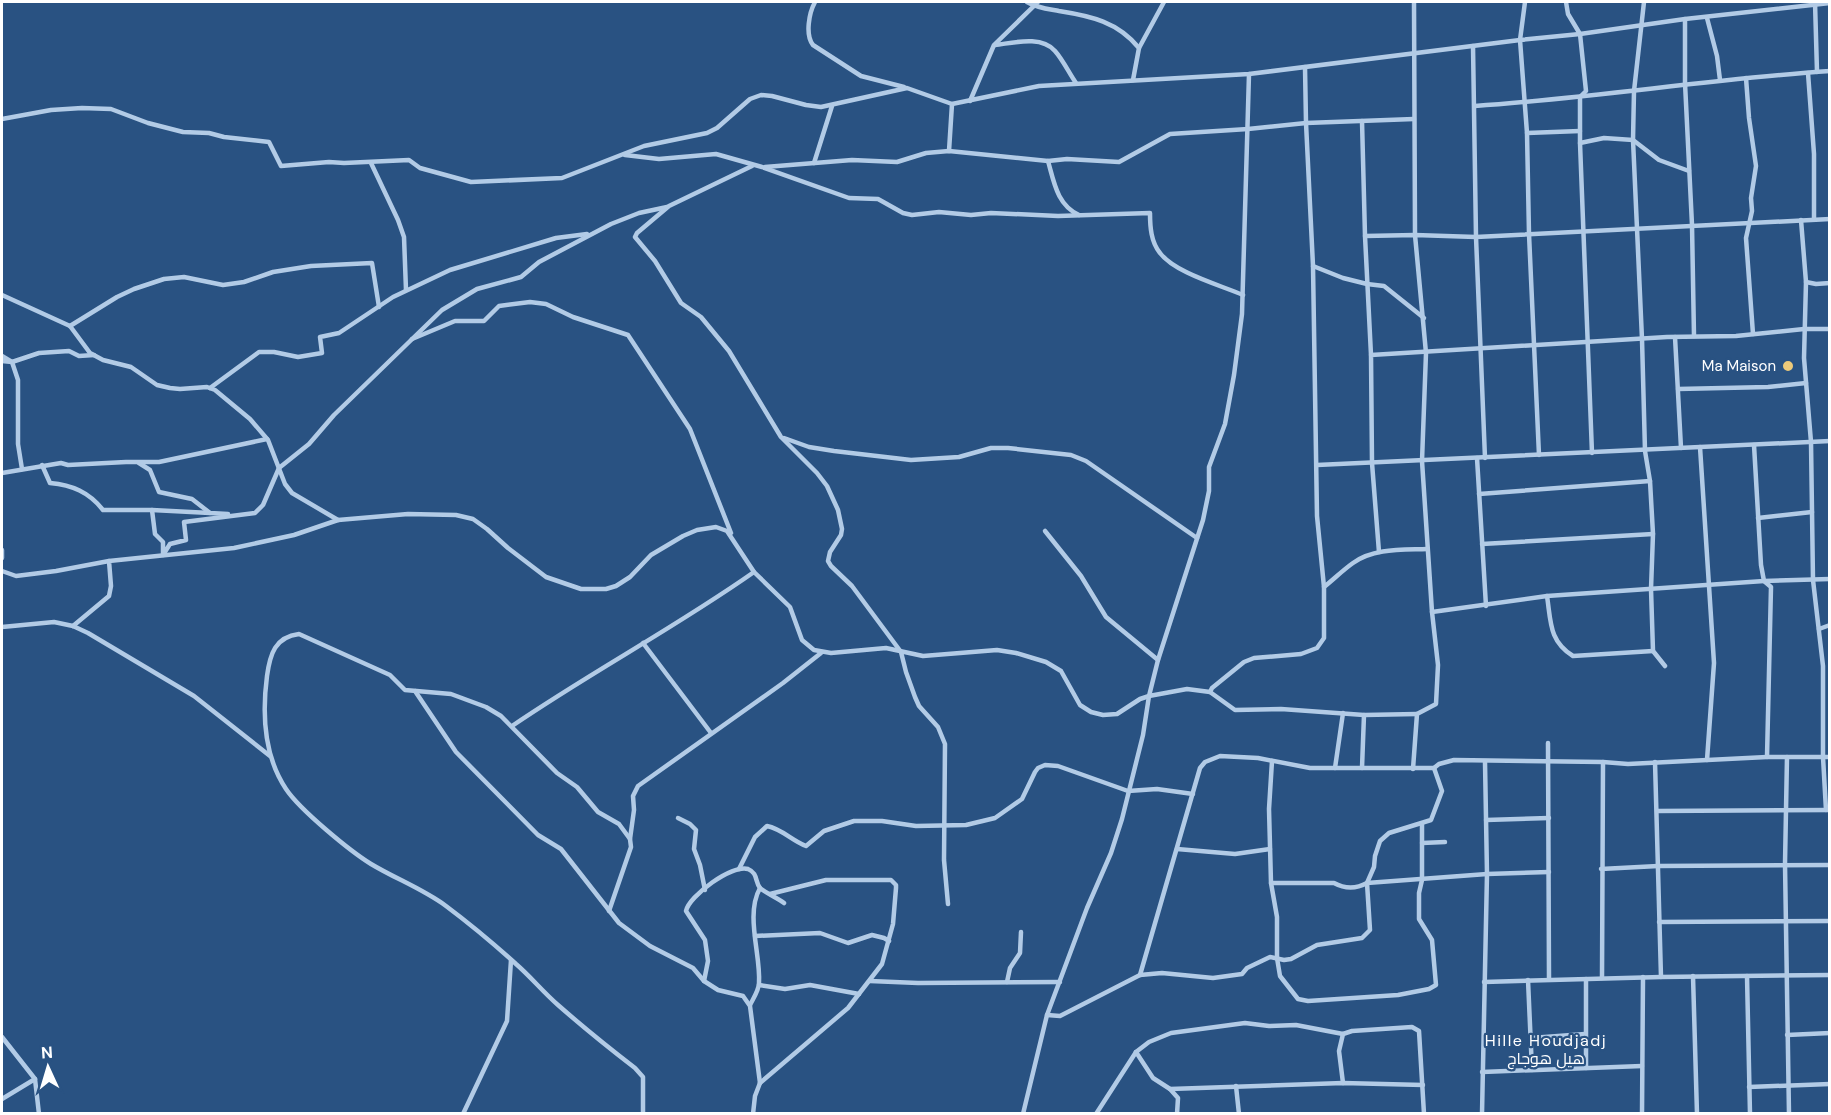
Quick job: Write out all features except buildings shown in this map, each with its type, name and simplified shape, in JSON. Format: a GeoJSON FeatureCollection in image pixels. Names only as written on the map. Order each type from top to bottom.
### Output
{"type":"FeatureCollection","features":[{"type":"Feature","properties":{"kind":"street"},"geometry":{"type":"LineString","coordinates":[[815,2],[809,24],[809,39],[813,45],[866,78],[907,88],[952,104],[1039,86],[1249,74],[1580,34],[1642,24],[1830,3]]}},
{"type":"Feature","properties":{"kind":"street"},"geometry":{"type":"LineString","coordinates":[[1028,2],[1096,18],[1111,24],[1129,36],[1138,48]]}},
{"type":"Feature","properties":{"kind":"street"},"geometry":{"type":"LineString","coordinates":[[1133,80],[1138,48],[1164,2]]}},
{"type":"Feature","properties":{"kind":"street"},"geometry":{"type":"LineString","coordinates":[[2,571],[16,576],[109,561],[234,548],[294,535],[338,520],[408,514],[456,514],[473,519],[488,529],[546,577],[569,586],[606,590],[630,577],[651,555],[683,536],[697,530],[716,527],[727,531],[754,572],[790,607],[802,640],[807,646],[821,653],[841,653],[880,647],[934,656],[997,650],[1016,653],[1046,662],[1061,671],[1080,705],[1098,714],[1117,714],[1140,699],[1187,689],[1210,692],[1235,710],[1281,709],[1364,715],[1417,714],[1436,704],[1438,665],[1427,549],[1422,461],[1426,352],[1415,235],[1414,2]]}},
{"type":"Feature","properties":{"kind":"street"},"geometry":{"type":"LineString","coordinates":[[1525,2],[1520,40],[1527,134],[1539,454]]}},
{"type":"Feature","properties":{"kind":"street"},"geometry":{"type":"LineString","coordinates":[[1566,2],[1568,14],[1580,34],[1586,91],[1581,97],[1580,143],[1592,453]]}},
{"type":"Feature","properties":{"kind":"street"},"geometry":{"type":"LineString","coordinates":[[1644,2],[1634,91],[1633,140],[1646,451],[1653,534],[1651,589],[1653,651],[1665,666]]}},
{"type":"Feature","properties":{"kind":"street"},"geometry":{"type":"LineString","coordinates":[[970,101],[994,45],[1035,3]]}},
{"type":"Feature","properties":{"kind":"street"},"geometry":{"type":"LineString","coordinates":[[1814,3],[1817,72]]}},
{"type":"Feature","properties":{"kind":"street"},"geometry":{"type":"LineString","coordinates":[[1707,18],[1717,56],[1719,80]]}},
{"type":"Feature","properties":{"kind":"street"},"geometry":{"type":"LineString","coordinates":[[1685,19],[1685,83],[1692,225],[1694,336]]}},
{"type":"Feature","properties":{"kind":"street"},"geometry":{"type":"LineString","coordinates":[[994,45],[1026,41],[1039,42],[1054,49],[1076,84]]}},
{"type":"Feature","properties":{"kind":"street"},"geometry":{"type":"LineString","coordinates":[[1473,46],[1476,237],[1485,458]]}},
{"type":"Feature","properties":{"kind":"street"},"geometry":{"type":"LineString","coordinates":[[1210,692],[1244,662],[1254,658],[1301,654],[1317,648],[1324,638],[1324,588],[1317,516],[1313,266],[1305,67]]}},
{"type":"Feature","properties":{"kind":"street"},"geometry":{"type":"LineString","coordinates":[[1475,106],[1581,97],[1685,83],[1830,71]]}},
{"type":"Feature","properties":{"kind":"street"},"geometry":{"type":"LineString","coordinates":[[1808,73],[1814,154],[1814,219]]}},
{"type":"Feature","properties":{"kind":"street"},"geometry":{"type":"LineString","coordinates":[[1023,1113],[1047,1015],[1087,908],[1111,853],[1122,819],[1143,735],[1158,660],[1197,538],[1209,491],[1209,467],[1225,424],[1234,375],[1243,295],[1249,74]]}},
{"type":"Feature","properties":{"kind":"street"},"geometry":{"type":"LineString","coordinates":[[1746,78],[1756,166],[1751,198],[1751,222],[1746,238],[1753,334]]}},
{"type":"Feature","properties":{"kind":"street"},"geometry":{"type":"LineString","coordinates":[[2,119],[51,110],[111,109],[148,123],[183,132],[209,133],[268,142],[280,166],[409,160],[420,168],[449,177],[471,182],[487,182],[508,179],[562,178],[644,146],[706,134],[717,128],[750,99],[760,95],[813,107],[832,106],[907,88]]}},
{"type":"Feature","properties":{"kind":"street"},"geometry":{"type":"LineString","coordinates":[[949,151],[952,104]]}},
{"type":"Feature","properties":{"kind":"street"},"geometry":{"type":"LineString","coordinates":[[814,163],[832,106]]}},
{"type":"Feature","properties":{"kind":"street"},"geometry":{"type":"LineString","coordinates":[[623,155],[659,159],[717,154],[752,166],[762,167],[852,160],[897,162],[926,153],[949,151],[1048,161],[1067,159],[1119,162],[1170,134],[1306,123],[1414,119]]}},
{"type":"Feature","properties":{"kind":"street"},"geometry":{"type":"LineString","coordinates":[[1362,121],[1366,284],[1371,355],[1372,463],[1379,552]]}},
{"type":"Feature","properties":{"kind":"street"},"geometry":{"type":"LineString","coordinates":[[1527,134],[1580,131]]}},
{"type":"Feature","properties":{"kind":"street"},"geometry":{"type":"LineString","coordinates":[[1580,143],[1604,138],[1633,140],[1659,160],[1689,171]]}},
{"type":"Feature","properties":{"kind":"street"},"geometry":{"type":"LineString","coordinates":[[1048,161],[1054,186],[1069,210],[1081,215],[1103,215]]}},
{"type":"Feature","properties":{"kind":"street"},"geometry":{"type":"LineString","coordinates":[[371,163],[404,237],[406,290]]}},
{"type":"Feature","properties":{"kind":"street"},"geometry":{"type":"LineString","coordinates":[[163,555],[170,544],[186,540],[184,522],[255,513],[263,505],[279,468],[309,444],[334,415],[442,310],[477,289],[521,277],[539,262],[590,234],[639,213],[669,206],[752,166]]}},
{"type":"Feature","properties":{"kind":"street"},"geometry":{"type":"LineString","coordinates":[[762,167],[849,198],[878,200],[903,213],[912,215],[939,212],[971,215],[991,213],[1058,216],[1149,213],[1151,235],[1160,254],[1176,267],[1243,295]]}},
{"type":"Feature","properties":{"kind":"street"},"geometry":{"type":"LineString","coordinates":[[669,206],[637,233],[637,240],[655,261],[681,303],[701,317],[729,351],[781,437],[817,472],[827,486],[838,510],[842,529],[828,561],[831,567],[852,586],[902,652],[906,672],[919,706],[938,727],[945,744],[944,860],[948,904]]}},
{"type":"Feature","properties":{"kind":"street"},"geometry":{"type":"LineString","coordinates":[[1365,236],[1476,237],[1830,219]]}},
{"type":"Feature","properties":{"kind":"street"},"geometry":{"type":"LineString","coordinates":[[1657,811],[1828,810],[1823,757],[1823,666],[1813,580],[1815,560],[1804,329],[1806,282],[1801,220]]}},
{"type":"Feature","properties":{"kind":"street"},"geometry":{"type":"LineString","coordinates":[[210,388],[259,352],[274,352],[298,357],[322,353],[320,337],[339,333],[406,290],[450,270],[546,241],[590,234]]}},
{"type":"Feature","properties":{"kind":"street"},"geometry":{"type":"LineString","coordinates":[[70,326],[117,297],[164,279],[184,277],[223,285],[244,282],[273,272],[336,264],[372,263],[379,307]]}},
{"type":"Feature","properties":{"kind":"street"},"geometry":{"type":"LineString","coordinates":[[1313,266],[1343,278],[1384,286],[1424,318]]}},
{"type":"Feature","properties":{"kind":"street"},"geometry":{"type":"LineString","coordinates":[[1806,282],[1830,283]]}},
{"type":"Feature","properties":{"kind":"street"},"geometry":{"type":"LineString","coordinates":[[2,295],[70,326],[83,345],[94,355],[103,360],[131,367],[157,385],[170,388],[210,388],[222,395],[250,419],[267,439],[285,484],[292,493],[338,520]]}},
{"type":"Feature","properties":{"kind":"street"},"geometry":{"type":"LineString","coordinates":[[410,340],[455,321],[484,321],[499,306],[530,302],[546,304],[573,317],[628,335],[690,429],[733,538]]}},
{"type":"Feature","properties":{"kind":"street"},"geometry":{"type":"LineString","coordinates":[[1371,355],[1830,329]]}},
{"type":"Feature","properties":{"kind":"street"},"geometry":{"type":"LineString","coordinates":[[1675,337],[1681,448]]}},
{"type":"Feature","properties":{"kind":"street"},"geometry":{"type":"LineString","coordinates":[[2,361],[12,362],[46,352],[69,351],[79,356],[94,355]]}},
{"type":"Feature","properties":{"kind":"street"},"geometry":{"type":"LineString","coordinates":[[2,356],[12,362],[18,380],[18,444],[22,469]]}},
{"type":"Feature","properties":{"kind":"street"},"geometry":{"type":"LineString","coordinates":[[1678,389],[1768,387],[1806,383]]}},
{"type":"Feature","properties":{"kind":"street"},"geometry":{"type":"LineString","coordinates":[[781,437],[809,447],[911,460],[959,457],[992,448],[1043,450],[1071,455],[1086,461],[1197,538]]}},
{"type":"Feature","properties":{"kind":"street"},"geometry":{"type":"LineString","coordinates":[[2,473],[61,463],[68,465],[159,462],[267,439]]}},
{"type":"Feature","properties":{"kind":"street"},"geometry":{"type":"LineString","coordinates":[[1317,465],[1830,441]]}},
{"type":"Feature","properties":{"kind":"street"},"geometry":{"type":"LineString","coordinates":[[1754,445],[1761,565],[1764,581],[1771,587],[1767,757]]}},
{"type":"Feature","properties":{"kind":"street"},"geometry":{"type":"LineString","coordinates":[[1700,447],[1714,663],[1707,760]]}},
{"type":"Feature","properties":{"kind":"street"},"geometry":{"type":"LineString","coordinates":[[1477,458],[1486,606]]}},
{"type":"Feature","properties":{"kind":"street"},"geometry":{"type":"LineString","coordinates":[[137,462],[150,470],[159,492],[192,499],[210,513]]}},
{"type":"Feature","properties":{"kind":"street"},"geometry":{"type":"LineString","coordinates":[[42,465],[50,483],[76,488],[94,499],[103,510],[152,510],[231,515]]}},
{"type":"Feature","properties":{"kind":"street"},"geometry":{"type":"LineString","coordinates":[[1479,494],[1650,481]]}},
{"type":"Feature","properties":{"kind":"street"},"geometry":{"type":"LineString","coordinates":[[152,510],[155,534],[162,542],[163,555]]}},
{"type":"Feature","properties":{"kind":"street"},"geometry":{"type":"LineString","coordinates":[[1758,518],[1812,512]]}},
{"type":"Feature","properties":{"kind":"street"},"geometry":{"type":"LineString","coordinates":[[1045,531],[1081,576],[1106,617],[1158,660]]}},
{"type":"Feature","properties":{"kind":"street"},"geometry":{"type":"LineString","coordinates":[[1482,544],[1653,534]]}},
{"type":"Feature","properties":{"kind":"street"},"geometry":{"type":"LineString","coordinates":[[1324,588],[1353,563],[1365,556],[1379,552],[1427,549]]}},
{"type":"Feature","properties":{"kind":"street"},"geometry":{"type":"LineString","coordinates":[[2,550],[2,558]]}},
{"type":"Feature","properties":{"kind":"street"},"geometry":{"type":"LineString","coordinates":[[73,626],[109,596],[111,586],[109,561]]}},
{"type":"Feature","properties":{"kind":"street"},"geometry":{"type":"LineString","coordinates":[[512,726],[583,679],[706,606],[754,572]]}},
{"type":"Feature","properties":{"kind":"street"},"geometry":{"type":"LineString","coordinates":[[1432,612],[1547,596],[1764,581],[1830,579]]}},
{"type":"Feature","properties":{"kind":"street"},"geometry":{"type":"LineString","coordinates":[[1547,596],[1554,637],[1563,650],[1573,657],[1653,651]]}},
{"type":"Feature","properties":{"kind":"street"},"geometry":{"type":"LineString","coordinates":[[2,627],[45,621],[73,626],[175,683],[216,712],[272,757]]}},
{"type":"Feature","properties":{"kind":"street"},"geometry":{"type":"LineString","coordinates":[[1818,629],[1830,625]]}},
{"type":"Feature","properties":{"kind":"street"},"geometry":{"type":"LineString","coordinates":[[630,839],[619,824],[598,812],[577,787],[544,760],[512,726],[486,707],[445,692],[403,689],[390,675],[299,634],[281,639],[273,648],[267,678],[265,725],[277,774],[288,792],[318,822],[370,863],[445,905],[511,960],[556,1003],[613,1049],[642,1076],[643,1113]]}},
{"type":"Feature","properties":{"kind":"street"},"geometry":{"type":"LineString","coordinates":[[643,643],[711,733]]}},
{"type":"Feature","properties":{"kind":"street"},"geometry":{"type":"LineString","coordinates":[[609,911],[631,847],[633,796],[638,786],[783,683],[821,653]]}},
{"type":"Feature","properties":{"kind":"street"},"geometry":{"type":"LineString","coordinates":[[1823,666],[1830,666]]}},
{"type":"Feature","properties":{"kind":"street"},"geometry":{"type":"LineString","coordinates":[[415,691],[456,752],[538,835],[561,849],[609,911],[630,933],[693,969],[704,981],[718,990],[738,993],[747,999],[750,1006],[760,1083],[755,1096],[753,1113]]}},
{"type":"Feature","properties":{"kind":"street"},"geometry":{"type":"LineString","coordinates":[[1335,768],[1343,713]]}},
{"type":"Feature","properties":{"kind":"street"},"geometry":{"type":"LineString","coordinates":[[1413,769],[1417,714]]}},
{"type":"Feature","properties":{"kind":"street"},"geometry":{"type":"LineString","coordinates":[[1362,768],[1364,715]]}},
{"type":"Feature","properties":{"kind":"street"},"geometry":{"type":"LineString","coordinates":[[1548,743],[1549,979]]}},
{"type":"Feature","properties":{"kind":"street"},"geometry":{"type":"LineString","coordinates":[[1140,975],[1200,768],[1211,758],[1220,756],[1272,761],[1310,768],[1413,769],[1434,768],[1439,764],[1454,760],[1628,764],[1767,757],[1830,757]]}},
{"type":"Feature","properties":{"kind":"street"},"geometry":{"type":"LineString","coordinates":[[1787,757],[1785,864],[1789,1113]]}},
{"type":"Feature","properties":{"kind":"street"},"geometry":{"type":"LineString","coordinates":[[1272,761],[1269,809],[1270,849],[1271,883],[1277,916],[1277,958],[1280,976],[1292,993],[1303,1001],[1398,995],[1436,985],[1432,940],[1419,919],[1422,824]]}},
{"type":"Feature","properties":{"kind":"street"},"geometry":{"type":"LineString","coordinates":[[1482,1113],[1487,874],[1485,762]]}},
{"type":"Feature","properties":{"kind":"street"},"geometry":{"type":"LineString","coordinates":[[1602,978],[1603,762]]}},
{"type":"Feature","properties":{"kind":"street"},"geometry":{"type":"LineString","coordinates":[[1655,762],[1661,977]]}},
{"type":"Feature","properties":{"kind":"street"},"geometry":{"type":"LineString","coordinates":[[739,869],[755,837],[767,826],[780,828],[792,840],[806,846],[824,831],[854,821],[882,821],[916,826],[966,825],[995,818],[1022,799],[1035,772],[1045,765],[1058,766],[1128,791],[1157,789],[1193,794]]}},
{"type":"Feature","properties":{"kind":"street"},"geometry":{"type":"LineString","coordinates":[[1047,1015],[1060,1016],[1140,975],[1161,973],[1214,978],[1242,974],[1261,960],[1270,957],[1291,959],[1317,945],[1368,934],[1371,930],[1367,883],[1374,867],[1380,841],[1389,833],[1431,820],[1442,791],[1434,768]]}},
{"type":"Feature","properties":{"kind":"street"},"geometry":{"type":"LineString","coordinates":[[678,818],[696,830],[693,849],[700,865],[705,890]]}},
{"type":"Feature","properties":{"kind":"street"},"geometry":{"type":"LineString","coordinates":[[1486,820],[1549,818]]}},
{"type":"Feature","properties":{"kind":"street"},"geometry":{"type":"LineString","coordinates":[[1422,843],[1445,842]]}},
{"type":"Feature","properties":{"kind":"street"},"geometry":{"type":"LineString","coordinates":[[1177,849],[1235,854],[1270,849]]}},
{"type":"Feature","properties":{"kind":"street"},"geometry":{"type":"LineString","coordinates":[[1601,869],[1830,864]]}},
{"type":"Feature","properties":{"kind":"street"},"geometry":{"type":"LineString","coordinates":[[704,981],[708,962],[705,940],[687,911],[691,900],[721,877],[739,869],[747,869],[754,873],[760,888],[784,903]]}},
{"type":"Feature","properties":{"kind":"street"},"geometry":{"type":"LineString","coordinates":[[1271,883],[1334,883],[1342,888],[1359,887],[1367,883],[1549,872]]}},
{"type":"Feature","properties":{"kind":"street"},"geometry":{"type":"LineString","coordinates":[[760,1083],[848,1008],[882,964],[893,924],[896,885],[891,880],[826,880],[770,894]]}},
{"type":"Feature","properties":{"kind":"street"},"geometry":{"type":"LineString","coordinates":[[750,1006],[759,985],[755,936],[756,899],[760,888]]}},
{"type":"Feature","properties":{"kind":"street"},"geometry":{"type":"LineString","coordinates":[[1659,922],[1830,921]]}},
{"type":"Feature","properties":{"kind":"street"},"geometry":{"type":"LineString","coordinates":[[1007,982],[1010,968],[1020,953],[1021,932]]}},
{"type":"Feature","properties":{"kind":"street"},"geometry":{"type":"LineString","coordinates":[[755,936],[820,933],[848,943],[872,935],[889,941]]}},
{"type":"Feature","properties":{"kind":"street"},"geometry":{"type":"LineString","coordinates":[[463,1113],[507,1021],[511,960]]}},
{"type":"Feature","properties":{"kind":"street"},"geometry":{"type":"LineString","coordinates":[[1484,982],[1830,975]]}},
{"type":"Feature","properties":{"kind":"street"},"geometry":{"type":"LineString","coordinates":[[1693,976],[1697,1113]]}},
{"type":"Feature","properties":{"kind":"street"},"geometry":{"type":"LineString","coordinates":[[1747,976],[1750,1113]]}},
{"type":"Feature","properties":{"kind":"street"},"geometry":{"type":"LineString","coordinates":[[1642,1113],[1643,977]]}},
{"type":"Feature","properties":{"kind":"street"},"geometry":{"type":"LineString","coordinates":[[1586,979],[1586,1068]]}},
{"type":"Feature","properties":{"kind":"street"},"geometry":{"type":"LineString","coordinates":[[1528,980],[1532,1070]]}},
{"type":"Feature","properties":{"kind":"street"},"geometry":{"type":"LineString","coordinates":[[870,981],[918,984],[1060,982]]}},
{"type":"Feature","properties":{"kind":"street"},"geometry":{"type":"LineString","coordinates":[[759,985],[785,989],[810,985],[859,994]]}},
{"type":"Feature","properties":{"kind":"street"},"geometry":{"type":"LineString","coordinates":[[1096,1113],[1136,1052],[1149,1042],[1171,1033],[1245,1023],[1269,1026],[1296,1025],[1343,1034],[1352,1031],[1412,1027],[1419,1031],[1424,1113]]}},
{"type":"Feature","properties":{"kind":"street"},"geometry":{"type":"LineString","coordinates":[[1787,1035],[1830,1033]]}},
{"type":"Feature","properties":{"kind":"street"},"geometry":{"type":"LineString","coordinates":[[1343,1034],[1339,1051],[1343,1083]]}},
{"type":"Feature","properties":{"kind":"street"},"geometry":{"type":"LineString","coordinates":[[1531,1038],[1585,1035]]}},
{"type":"Feature","properties":{"kind":"street"},"geometry":{"type":"LineString","coordinates":[[2,1037],[35,1079],[39,1113]]}},
{"type":"Feature","properties":{"kind":"street"},"geometry":{"type":"LineString","coordinates":[[1136,1052],[1153,1078],[1170,1089],[1178,1098],[1177,1113]]}},
{"type":"Feature","properties":{"kind":"street"},"geometry":{"type":"LineString","coordinates":[[1482,1072],[1642,1066]]}},
{"type":"Feature","properties":{"kind":"street"},"geometry":{"type":"LineString","coordinates":[[2,1098],[35,1079]]}},
{"type":"Feature","properties":{"kind":"street"},"geometry":{"type":"LineString","coordinates":[[1170,1089],[1343,1083],[1423,1085]]}},
{"type":"Feature","properties":{"kind":"street"},"geometry":{"type":"LineString","coordinates":[[1749,1087],[1830,1084]]}},
{"type":"Feature","properties":{"kind":"street"},"geometry":{"type":"LineString","coordinates":[[1236,1086],[1239,1113]]}},
{"type":"Feature","properties":{"kind":"place","name":"Ma Maison"},"geometry":{"type":"Point","coordinates":[1788,366]}},
{"type":"Feature","properties":{"kind":"district","name":"Hille Houdjadj هيل هوجاج"},"geometry":{"type":"Point","coordinates":[1546,1049]}}]}
